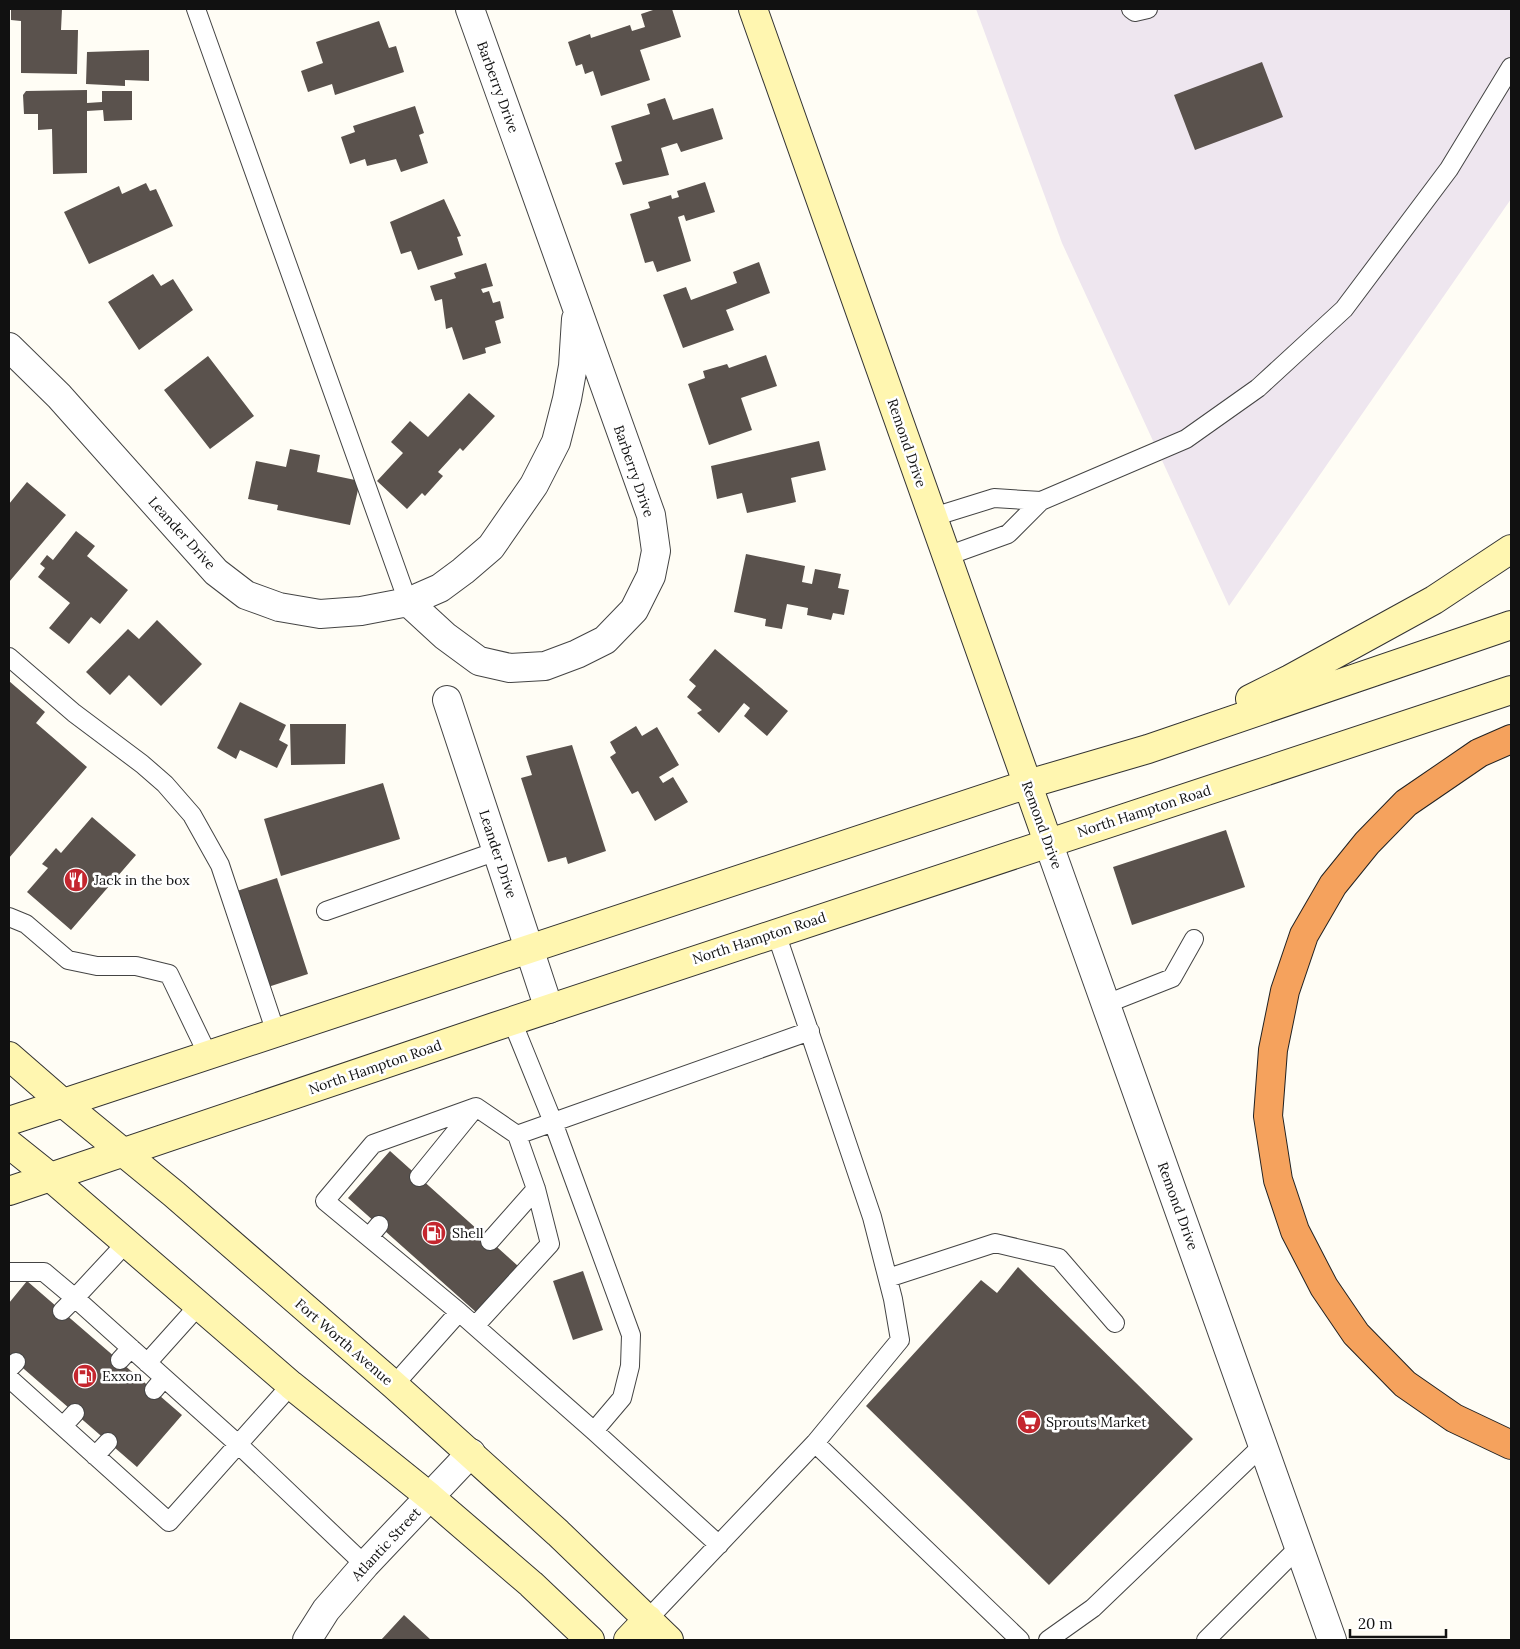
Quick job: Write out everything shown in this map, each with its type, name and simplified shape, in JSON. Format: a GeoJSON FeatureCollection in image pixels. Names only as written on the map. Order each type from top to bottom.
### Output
{"type":"FeatureCollection","features":[{"type":"Feature","properties":{"kind":"highway"},"geometry":{"type":"LineString","coordinates":[[1511,739],[1479,753],[1406,803],[1367,844],[1333,885],[1304,935],[1285,991],[1273,1050],[1268,1116],[1278,1180],[1295,1231],[1324,1287],[1356,1334],[1406,1384],[1454,1418],[1511,1445]]}},
{"type":"Feature","properties":{"kind":"main road","name":"Remond Drive"},"geometry":{"type":"LineString","coordinates":[[753,9],[1048,842]]}},
{"type":"Feature","properties":{"kind":"main road"},"geometry":{"type":"LineString","coordinates":[[1148,749],[1290,679],[1434,600],[1511,549]]}},
{"type":"Feature","properties":{"kind":"main road"},"geometry":{"type":"LineString","coordinates":[[9,1121],[1028,784],[1148,749],[1511,624]]}},
{"type":"Feature","properties":{"kind":"main road","name":"North Hampton Road"},"geometry":{"type":"LineString","coordinates":[[9,1191],[1048,842],[1511,690]]}},
{"type":"Feature","properties":{"kind":"main road","name":"Fort Worth Avenue"},"geometry":{"type":"LineString","coordinates":[[9,1056],[63,1103],[124,1151],[471,1453],[558,1532],[669,1640]]}},
{"type":"Feature","properties":{"kind":"main road"},"geometry":{"type":"LineString","coordinates":[[9,1144],[49,1176],[291,1385],[430,1497],[531,1584],[590,1640]]}},
{"type":"Feature","properties":{"kind":"main road"},"geometry":{"type":"LineString","coordinates":[[628,1640],[648,1619]]}},
{"type":"Feature","properties":{"kind":"street","name":"Barberry Drive"},"geometry":{"type":"LineString","coordinates":[[470,9],[651,515],[656,551],[651,576],[634,610],[604,640],[577,654],[545,666],[510,668],[479,661],[445,636],[408,602],[440,588],[491,547],[534,485],[556,442],[567,399],[573,366],[576,308]]}},
{"type":"Feature","properties":{"kind":"street","name":"Leander Drive"},"geometry":{"type":"LineString","coordinates":[[9,347],[59,396],[216,572],[246,595],[279,607],[320,614],[361,611],[408,602]]}},
{"type":"Feature","properties":{"kind":"street","name":"Leander Drive"},"geometry":{"type":"LineString","coordinates":[[447,700],[549,1009]]}},
{"type":"Feature","properties":{"kind":"street","name":"Remond Drive"},"geometry":{"type":"LineString","coordinates":[[1048,842],[1332,1640]]}},
{"type":"Feature","properties":{"kind":"street","name":"Atlantic Street"},"geometry":{"type":"LineString","coordinates":[[307,1640],[326,1610],[365,1565],[471,1453]]}},
{"type":"Feature","properties":{"kind":"lane"},"geometry":{"type":"LineString","coordinates":[[196,9],[408,602]]}},
{"type":"Feature","properties":{"kind":"lane"},"geometry":{"type":"LineString","coordinates":[[1131,9],[1135,12],[1148,9]]}},
{"type":"Feature","properties":{"kind":"lane"},"geometry":{"type":"LineString","coordinates":[[947,556],[1008,534],[1041,502],[1186,439],[1258,388],[1344,309],[1449,169],[1511,67]]}},
{"type":"Feature","properties":{"kind":"lane"},"geometry":{"type":"LineString","coordinates":[[933,517],[994,498],[1041,502]]}},
{"type":"Feature","properties":{"kind":"lane"},"geometry":{"type":"LineString","coordinates":[[9,657],[74,713],[142,764],[165,784],[192,815],[220,865],[276,1033]]}},
{"type":"Feature","properties":{"kind":"lane"},"geometry":{"type":"LineString","coordinates":[[326,911],[497,851]]}},
{"type":"Feature","properties":{"kind":"lane"},"geometry":{"type":"LineString","coordinates":[[9,917],[26,924],[68,960],[97,966],[136,966],[169,974],[208,1055]]}},
{"type":"Feature","properties":{"kind":"lane"},"geometry":{"type":"LineString","coordinates":[[648,1619],[815,1442],[900,1340],[888,1278],[872,1217],[776,933]]}},
{"type":"Feature","properties":{"kind":"lane"},"geometry":{"type":"LineString","coordinates":[[1106,1004],[1172,978],[1194,939]]}},
{"type":"Feature","properties":{"kind":"lane"},"geometry":{"type":"LineString","coordinates":[[512,1021],[553,1122],[631,1335],[630,1366],[622,1398],[594,1430]]}},
{"type":"Feature","properties":{"kind":"lane"},"geometry":{"type":"LineString","coordinates":[[517,1135],[810,1032]]}},
{"type":"Feature","properties":{"kind":"lane"},"geometry":{"type":"LineString","coordinates":[[475,1326],[550,1244],[536,1189],[517,1135],[476,1107]]}},
{"type":"Feature","properties":{"kind":"lane"},"geometry":{"type":"LineString","coordinates":[[419,1177],[476,1107]]}},
{"type":"Feature","properties":{"kind":"lane"},"geometry":{"type":"LineString","coordinates":[[476,1107],[373,1144],[325,1201],[374,1231],[446,1293],[459,1312],[594,1430],[719,1545]]}},
{"type":"Feature","properties":{"kind":"lane"},"geometry":{"type":"LineString","coordinates":[[490,1241],[536,1189]]}},
{"type":"Feature","properties":{"kind":"lane"},"geometry":{"type":"LineString","coordinates":[[62,1311],[126,1242]]}},
{"type":"Feature","properties":{"kind":"lane"},"geometry":{"type":"LineString","coordinates":[[888,1278],[995,1244],[1059,1258],[1115,1323]]}},
{"type":"Feature","properties":{"kind":"lane"},"geometry":{"type":"LineString","coordinates":[[9,1272],[44,1272],[75,1298],[125,1354],[147,1363],[159,1384],[239,1445],[365,1565]]}},
{"type":"Feature","properties":{"kind":"lane"},"geometry":{"type":"LineString","coordinates":[[147,1363],[198,1305]]}},
{"type":"Feature","properties":{"kind":"lane"},"geometry":{"type":"LineString","coordinates":[[394,1385],[459,1312]]}},
{"type":"Feature","properties":{"kind":"lane"},"geometry":{"type":"LineString","coordinates":[[9,1378],[169,1522],[291,1385]]}},
{"type":"Feature","properties":{"kind":"lane"},"geometry":{"type":"LineString","coordinates":[[63,1426],[75,1413]]}},
{"type":"Feature","properties":{"kind":"lane"},"geometry":{"type":"LineString","coordinates":[[95,1456],[108,1442]]}},
{"type":"Feature","properties":{"kind":"lane"},"geometry":{"type":"LineString","coordinates":[[815,1442],[1020,1640]]}},
{"type":"Feature","properties":{"kind":"lane"},"geometry":{"type":"LineString","coordinates":[[1048,1640],[1093,1608],[1263,1445]]}},
{"type":"Feature","properties":{"kind":"lane"},"geometry":{"type":"LineString","coordinates":[[1206,1640],[1299,1547]]}},
{"type":"Feature","properties":{"kind":"shaded area"},"geometry":{"type":"Polygon","coordinates":[[[976,9],[1511,9],[1511,199],[1229,606],[1062,243],[976,9]]]}},
{"type":"Feature","properties":{"kind":"building"},"geometry":{"type":"Polygon","coordinates":[[[11,9],[62,9],[61,30],[78,30],[77,74],[21,73],[21,21],[11,20],[11,9]]]}},
{"type":"Feature","properties":{"kind":"building"},"geometry":{"type":"Polygon","coordinates":[[[656,9],[672,9],[681,37],[640,50],[650,80],[601,96],[593,71],[585,74],[582,64],[576,66],[568,42],[590,34],[591,38],[630,25],[632,31],[645,27],[641,14],[656,9]]]}},
{"type":"Feature","properties":{"kind":"building"},"geometry":{"type":"Polygon","coordinates":[[[379,21],[389,48],[396,46],[404,72],[335,95],[332,84],[308,92],[301,71],[323,63],[316,42],[379,21]]]}},
{"type":"Feature","properties":{"kind":"building"},"geometry":{"type":"Polygon","coordinates":[[[149,50],[149,81],[125,80],[125,86],[86,84],[87,52],[149,50]]]}},
{"type":"Feature","properties":{"kind":"building"},"geometry":{"type":"Polygon","coordinates":[[[1262,62],[1283,117],[1195,150],[1174,95],[1262,62]]]}},
{"type":"Feature","properties":{"kind":"building"},"geometry":{"type":"Polygon","coordinates":[[[87,90],[87,103],[102,102],[102,91],[132,91],[132,120],[104,121],[103,110],[87,111],[87,173],[53,174],[52,129],[38,130],[38,114],[24,114],[23,95],[26,91],[87,90]]]}},
{"type":"Feature","properties":{"kind":"building"},"geometry":{"type":"Polygon","coordinates":[[[665,98],[673,120],[713,108],[723,139],[681,152],[677,143],[661,148],[669,175],[623,185],[615,163],[622,161],[611,126],[650,114],[647,104],[665,98]]]}},
{"type":"Feature","properties":{"kind":"building"},"geometry":{"type":"Polygon","coordinates":[[[415,106],[424,133],[419,135],[428,163],[401,172],[396,159],[367,166],[365,159],[350,164],[341,137],[355,132],[353,126],[415,106]]]}},
{"type":"Feature","properties":{"kind":"building"},"geometry":{"type":"Polygon","coordinates":[[[705,182],[715,212],[686,221],[684,215],[678,217],[691,261],[657,272],[653,261],[645,263],[630,214],[650,208],[648,202],[671,195],[672,199],[679,197],[677,191],[705,182]]]}},
{"type":"Feature","properties":{"kind":"building"},"geometry":{"type":"Polygon","coordinates":[[[146,183],[150,191],[156,189],[173,226],[89,264],[64,212],[119,186],[122,194],[146,183]]]}},
{"type":"Feature","properties":{"kind":"building"},"geometry":{"type":"Polygon","coordinates":[[[444,199],[461,236],[457,237],[463,255],[418,270],[411,251],[401,254],[390,222],[444,199]]]}},
{"type":"Feature","properties":{"kind":"building"},"geometry":{"type":"Polygon","coordinates":[[[759,262],[770,293],[726,310],[734,330],[683,348],[663,295],[686,287],[691,300],[737,283],[733,272],[759,262]]]}},
{"type":"Feature","properties":{"kind":"building"},"geometry":{"type":"Polygon","coordinates":[[[486,263],[493,286],[481,289],[483,293],[489,291],[493,303],[500,301],[504,318],[495,321],[501,343],[485,348],[486,353],[463,360],[452,327],[446,329],[442,299],[435,301],[430,286],[456,278],[454,273],[486,263]]]}},
{"type":"Feature","properties":{"kind":"building"},"geometry":{"type":"Polygon","coordinates":[[[153,274],[161,286],[173,279],[193,310],[139,350],[108,302],[153,274]]]}},
{"type":"Feature","properties":{"kind":"building"},"geometry":{"type":"Polygon","coordinates":[[[766,355],[777,386],[741,398],[752,430],[709,445],[688,384],[705,378],[703,371],[727,364],[729,368],[766,355]]]}},
{"type":"Feature","properties":{"kind":"building"},"geometry":{"type":"Polygon","coordinates":[[[208,356],[254,416],[210,449],[164,390],[208,356]]]}},
{"type":"Feature","properties":{"kind":"building"},"geometry":{"type":"Polygon","coordinates":[[[469,393],[495,416],[463,451],[460,448],[438,472],[443,476],[425,496],[422,493],[407,509],[377,481],[403,453],[391,442],[410,421],[428,437],[469,393]]]}},
{"type":"Feature","properties":{"kind":"building"},"geometry":{"type":"Polygon","coordinates":[[[819,441],[826,470],[791,478],[796,502],[747,513],[742,493],[717,499],[711,466],[819,441]]]}},
{"type":"Feature","properties":{"kind":"building"},"geometry":{"type":"Polygon","coordinates":[[[290,449],[320,455],[317,472],[360,481],[350,525],[277,510],[278,505],[248,499],[256,461],[286,467],[290,449]]]}},
{"type":"Feature","properties":{"kind":"building"},"geometry":{"type":"Polygon","coordinates":[[[27,482],[66,515],[9,582],[9,504],[27,482]]]}},
{"type":"Feature","properties":{"kind":"building"},"geometry":{"type":"Polygon","coordinates":[[[76,531],[95,546],[87,556],[128,590],[100,624],[91,617],[69,644],[49,628],[70,603],[38,577],[45,568],[40,564],[47,555],[53,560],[76,531]]]}},
{"type":"Feature","properties":{"kind":"building"},"geometry":{"type":"Polygon","coordinates":[[[746,554],[805,566],[802,582],[812,584],[815,569],[841,574],[838,588],[849,590],[844,615],[833,613],[831,620],[807,615],[808,608],[787,604],[782,629],[765,626],[766,619],[734,612],[746,554]]]}},
{"type":"Feature","properties":{"kind":"building"},"geometry":{"type":"Polygon","coordinates":[[[157,620],[202,664],[161,706],[129,675],[110,695],[86,672],[128,629],[139,639],[157,620]]]}},
{"type":"Feature","properties":{"kind":"building"},"geometry":{"type":"Polygon","coordinates":[[[715,649],[788,711],[767,736],[744,716],[750,708],[744,703],[719,733],[697,713],[702,710],[687,697],[696,686],[689,680],[715,649]]]}},
{"type":"Feature","properties":{"kind":"building"},"geometry":{"type":"Polygon","coordinates":[[[9,681],[45,712],[36,723],[87,767],[9,858],[9,681]]]}},
{"type":"Feature","properties":{"kind":"building"},"geometry":{"type":"Polygon","coordinates":[[[240,702],[286,725],[279,740],[288,745],[277,768],[240,750],[236,759],[217,748],[240,702]]]}},
{"type":"Feature","properties":{"kind":"building"},"geometry":{"type":"Polygon","coordinates":[[[290,724],[346,724],[345,764],[291,765],[290,724]]]}},
{"type":"Feature","properties":{"kind":"building"},"geometry":{"type":"Polygon","coordinates":[[[636,726],[642,736],[657,727],[679,765],[659,777],[663,783],[673,777],[688,802],[655,821],[638,791],[632,794],[610,757],[616,753],[610,742],[636,726]]]}},
{"type":"Feature","properties":{"kind":"building"},"geometry":{"type":"Polygon","coordinates":[[[572,745],[606,851],[568,864],[566,857],[548,862],[521,778],[532,775],[526,756],[572,745]]]}},
{"type":"Feature","properties":{"kind":"building"},"geometry":{"type":"Polygon","coordinates":[[[383,783],[400,839],[281,876],[264,819],[383,783]]]}},
{"type":"Feature","properties":{"kind":"building","name":"Jack in the box"},"geometry":{"type":"Polygon","coordinates":[[[92,817],[136,855],[71,930],[27,892],[48,868],[42,864],[56,848],[61,853],[92,817]]]}},
{"type":"Feature","properties":{"kind":"building"},"geometry":{"type":"Polygon","coordinates":[[[1226,830],[1245,887],[1132,925],[1113,867],[1226,830]]]}},
{"type":"Feature","properties":{"kind":"building"},"geometry":{"type":"Polygon","coordinates":[[[277,878],[308,974],[268,987],[237,891],[277,878]]]}},
{"type":"Feature","properties":{"kind":"building","name":"Shell"},"geometry":{"type":"Polygon","coordinates":[[[390,1151],[518,1266],[477,1313],[348,1198],[390,1151]]]}},
{"type":"Feature","properties":{"kind":"building","name":"Sprouts Market"},"geometry":{"type":"Polygon","coordinates":[[[1018,1267],[1193,1439],[1049,1585],[866,1406],[981,1280],[997,1293],[1018,1267]]]}},
{"type":"Feature","properties":{"kind":"building"},"geometry":{"type":"Polygon","coordinates":[[[583,1271],[603,1330],[573,1340],[553,1281],[583,1271]]]}},
{"type":"Feature","properties":{"kind":"building","name":"Exxon"},"geometry":{"type":"Polygon","coordinates":[[[27,1281],[182,1415],[137,1467],[9,1356],[9,1303],[27,1281]]]}},
{"type":"Feature","properties":{"kind":"building"},"geometry":{"type":"Polygon","coordinates":[[[404,1615],[431,1640],[381,1640],[404,1615]]]}},
{"type":"Feature","properties":{"kind":"place","name":"Jack in the box"},"geometry":{"type":"Point","coordinates":[76,880]}},
{"type":"Feature","properties":{"kind":"place","name":"Shell"},"geometry":{"type":"Point","coordinates":[434,1233]}},
{"type":"Feature","properties":{"kind":"place","name":"Exxon"},"geometry":{"type":"Point","coordinates":[85,1376]}},
{"type":"Feature","properties":{"kind":"place","name":"Sprouts Market"},"geometry":{"type":"Point","coordinates":[1029,1422]}}]}
